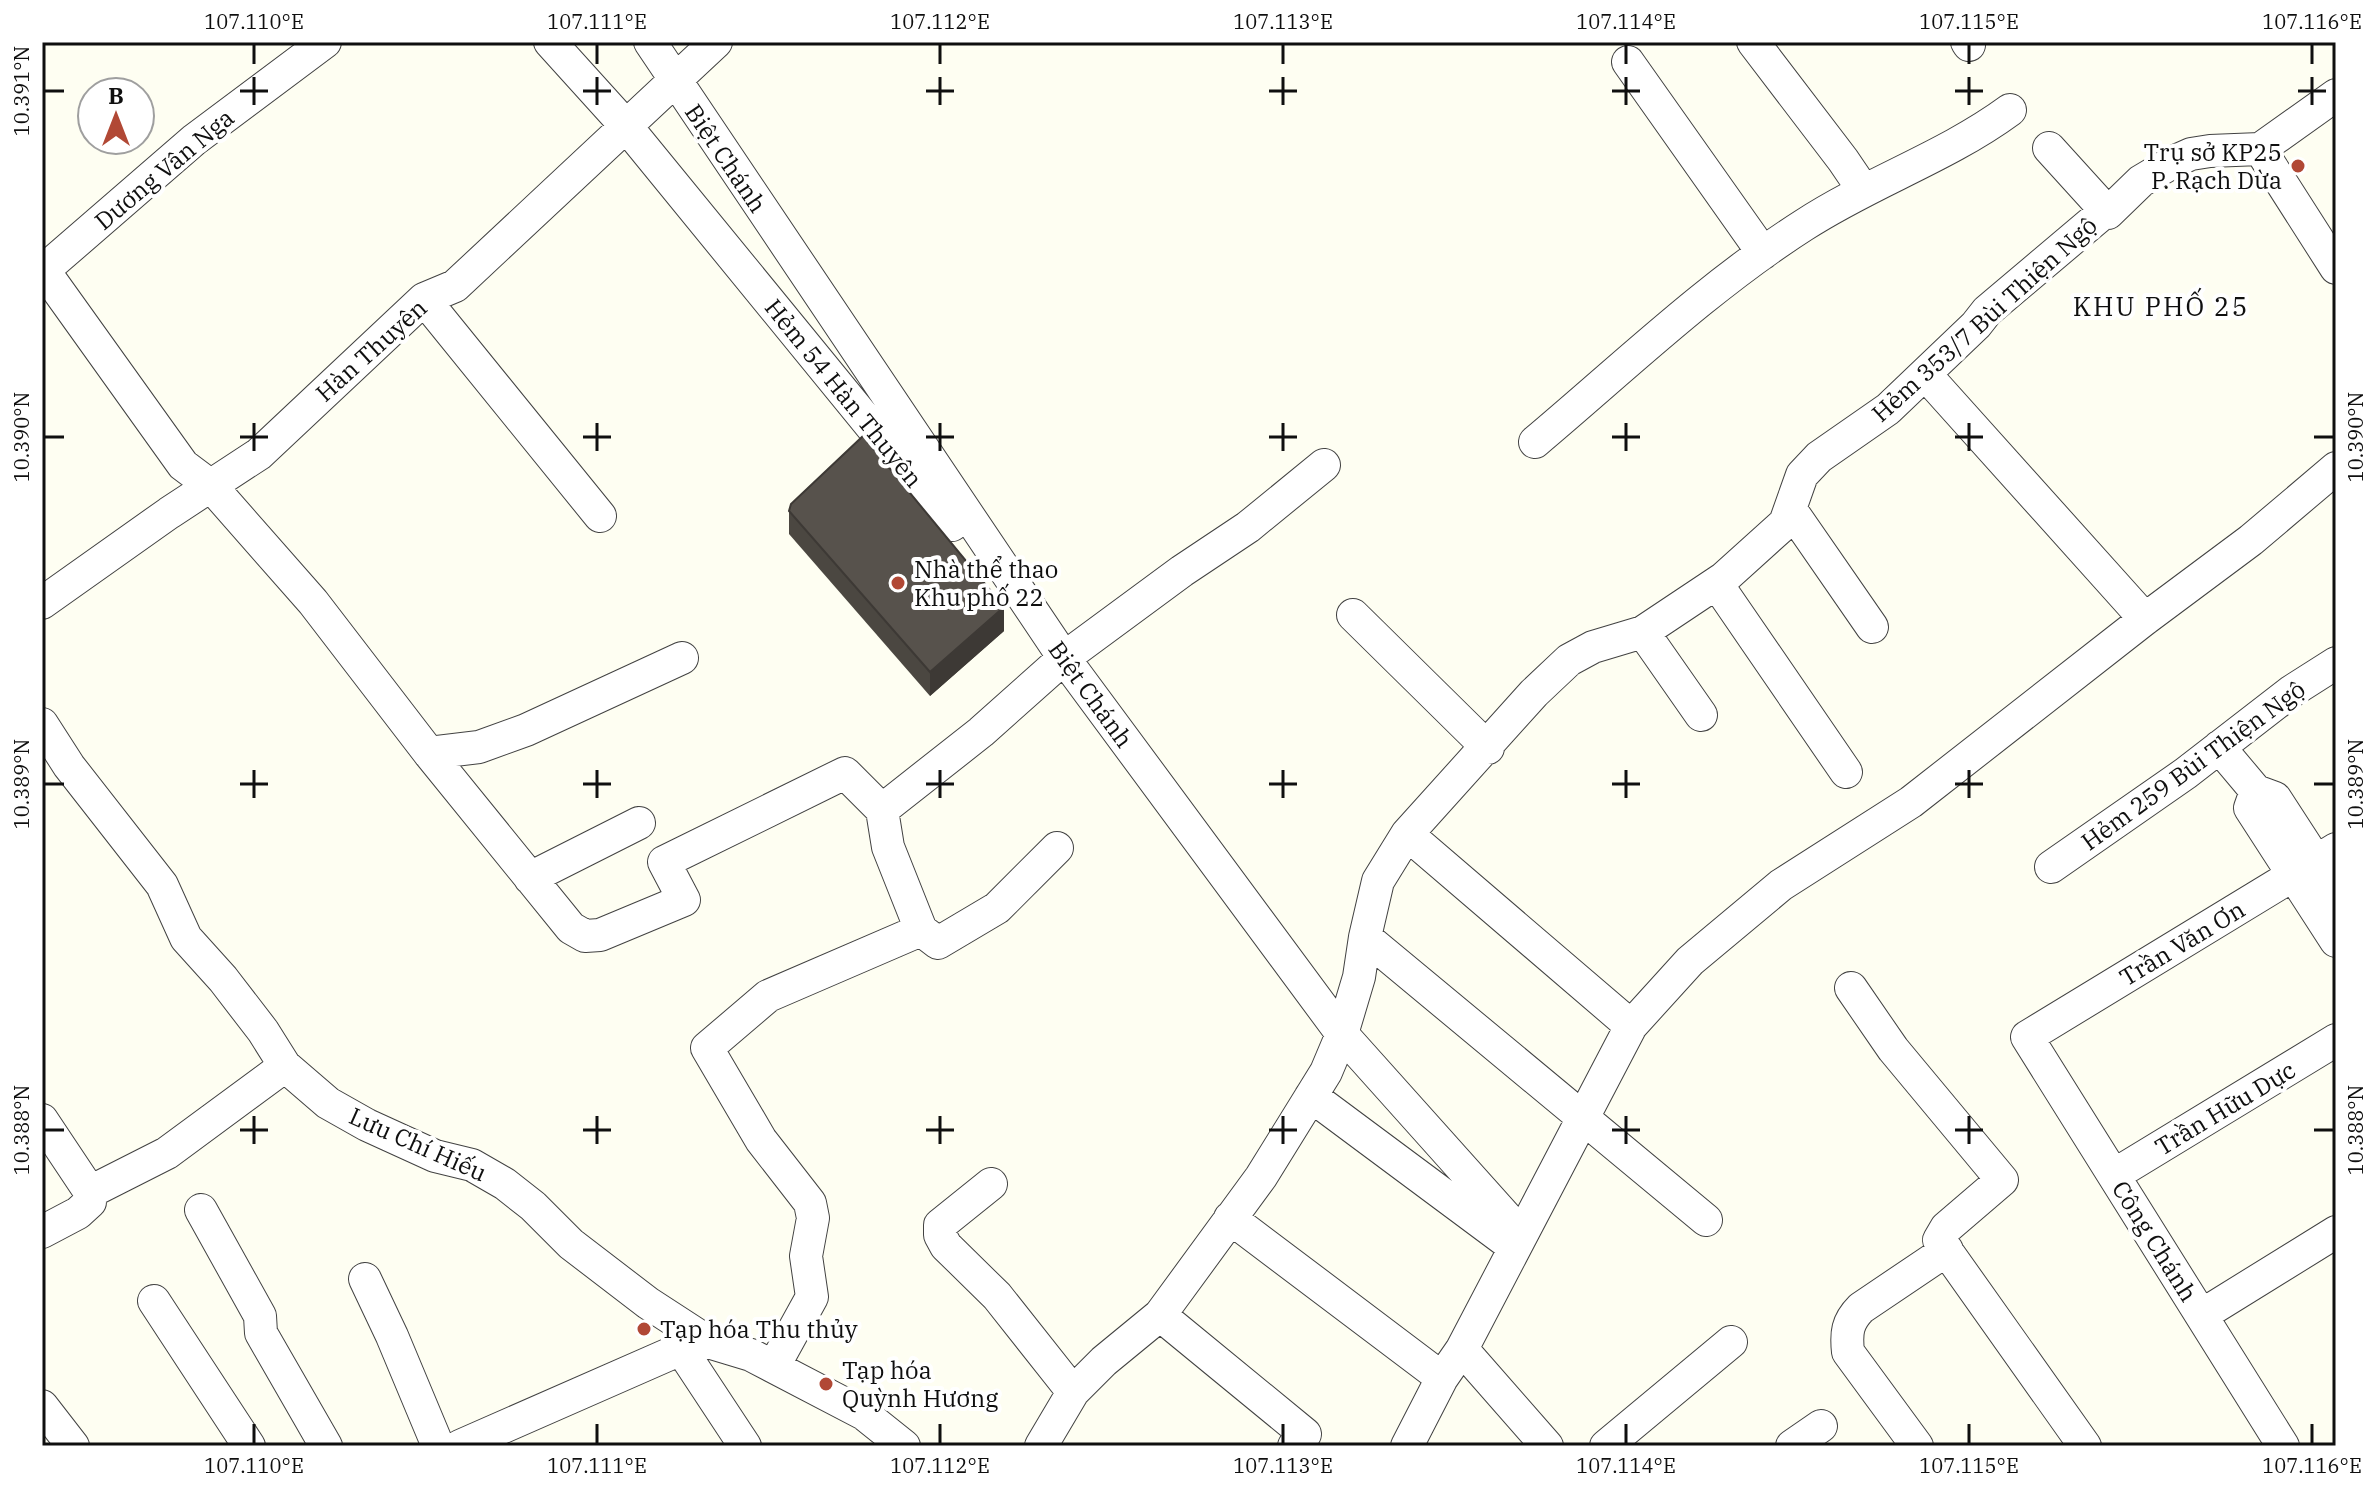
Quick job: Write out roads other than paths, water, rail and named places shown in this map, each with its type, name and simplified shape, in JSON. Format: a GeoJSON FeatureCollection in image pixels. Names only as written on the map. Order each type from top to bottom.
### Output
{"type":"FeatureCollection","features":[{"type":"Feature","properties":{"kind":"street","name":"Dương Vân Nga"},"geometry":{"type":"LineString","coordinates":[[44,274],[194,140],[325,42]]}},
{"type":"Feature","properties":{"kind":"street","name":"Hẻm 54 Hàn Thuyên"},"geometry":{"type":"LineString","coordinates":[[550,42],[626,126],[976,555],[1064,658]]}},
{"type":"Feature","properties":{"kind":"street","name":"Biệt Chánh"},"geometry":{"type":"LineString","coordinates":[[650,42],[1064,658],[1342,1034],[1518,1241]]}},
{"type":"Feature","properties":{"kind":"street","name":"Hàn Thuyên"},"geometry":{"type":"LineString","coordinates":[[42,603],[259,454],[424,299],[455,286],[716,42]]}},
{"type":"Feature","properties":{"kind":"street"},"geometry":{"type":"LineString","coordinates":[[1753,42],[1864,191]]}},
{"type":"Feature","properties":{"kind":"street"},"geometry":{"type":"LineString","coordinates":[[1628,62],[1763,253]]}},
{"type":"Feature","properties":{"kind":"street"},"geometry":{"type":"LineString","coordinates":[[2336,95],[2260,149],[2336,268]]}},
{"type":"Feature","properties":{"kind":"street"},"geometry":{"type":"LineString","coordinates":[[1535,442],[1705,296],[1763,253],[1808,222],[1952,148],[2010,110]]}},
{"type":"Feature","properties":{"kind":"street"},"geometry":{"type":"LineString","coordinates":[[2049,148],[2108,213]]}},
{"type":"Feature","properties":{"kind":"street","name":"Hẻm 353/7 Bùi Thiện Ngộ"},"geometry":{"type":"LineString","coordinates":[[1041,1446],[1073,1392],[1104,1361],[1160,1315],[1261,1177],[1326,1072],[1342,1034],[1359,977],[1378,881],[1407,834],[1488,748],[1534,693],[1569,660],[1593,647],[1643,632],[1717,584],[1785,523],[1795,487],[1819,457],[1888,409],[1987,311],[2103,213],[2108,213],[2141,181],[2191,154],[2260,149]]}},
{"type":"Feature","properties":{"kind":"street"},"geometry":{"type":"LineString","coordinates":[[44,274],[183,465],[211,486],[313,602],[530,878],[571,928],[585,936],[600,935],[684,900],[664,862],[845,773],[882,810],[888,847],[921,930],[938,943],[997,908],[1057,848]]}},
{"type":"Feature","properties":{"kind":"street"},"geometry":{"type":"LineString","coordinates":[[424,299],[600,516]]}},
{"type":"Feature","properties":{"kind":"street"},"geometry":{"type":"LineString","coordinates":[[1925,374],[2145,619]]}},
{"type":"Feature","properties":{"kind":"street"},"geometry":{"type":"LineString","coordinates":[[882,810],[981,732],[1064,658],[1182,571],[1248,527],[1324,465]]}},
{"type":"Feature","properties":{"kind":"street"},"geometry":{"type":"LineString","coordinates":[[1407,1446],[1442,1378],[1462,1349],[1631,1026],[1690,961],[1764,900],[1829,853],[1911,802],[2251,540],[2336,468]]}},
{"type":"Feature","properties":{"kind":"street"},"geometry":{"type":"LineString","coordinates":[[1791,510],[1872,627]]}},
{"type":"Feature","properties":{"kind":"street"},"geometry":{"type":"LineString","coordinates":[[1717,584],[1846,772]]}},
{"type":"Feature","properties":{"kind":"street"},"geometry":{"type":"LineString","coordinates":[[1353,615],[1488,748]]}},
{"type":"Feature","properties":{"kind":"street"},"geometry":{"type":"LineString","coordinates":[[1643,632],[1701,715]]}},
{"type":"Feature","properties":{"kind":"street"},"geometry":{"type":"LineString","coordinates":[[429,753],[479,747],[526,730],[682,658]]}},
{"type":"Feature","properties":{"kind":"street","name":"Hẻm 259 Bùi Thiện Ngộ"},"geometry":{"type":"LineString","coordinates":[[2051,867],[2292,691],[2336,663]]}},
{"type":"Feature","properties":{"kind":"street","name":"Lưu Chí Hiếu"},"geometry":{"type":"LineString","coordinates":[[42,724],[69,766],[162,885],[186,938],[223,979],[285,1066],[328,1103],[367,1125],[435,1156],[472,1165],[505,1184],[533,1206],[571,1244],[695,1346],[751,1355],[774,1366],[864,1414],[904,1446]]}},
{"type":"Feature","properties":{"kind":"street"},"geometry":{"type":"LineString","coordinates":[[2219,747],[2256,791],[2275,798],[2336,892]]}},
{"type":"Feature","properties":{"kind":"street"},"geometry":{"type":"LineString","coordinates":[[530,878],[639,823]]}},
{"type":"Feature","properties":{"kind":"street"},"geometry":{"type":"LineString","coordinates":[[1407,834],[1631,1026]]}},
{"type":"Feature","properties":{"kind":"street"},"geometry":{"type":"LineString","coordinates":[[2315,861],[2336,941]]}},
{"type":"Feature","properties":{"kind":"street","name":"Trần Văn Ơn"},"geometry":{"type":"LineString","coordinates":[[2027,1037],[2315,861]]}},
{"type":"Feature","properties":{"kind":"street"},"geometry":{"type":"LineString","coordinates":[[774,1366],[812,1297],[806,1256],[813,1218],[810,1203],[761,1140],[707,1048],[768,996],[921,930]]}},
{"type":"Feature","properties":{"kind":"street"},"geometry":{"type":"LineString","coordinates":[[1365,937],[1706,1220]]}},
{"type":"Feature","properties":{"kind":"street"},"geometry":{"type":"LineString","coordinates":[[1851,988],[1893,1049],[2002,1180],[1946,1228],[1939,1240],[2085,1446]]}},
{"type":"Feature","properties":{"kind":"street","name":"Công Chánh"},"geometry":{"type":"LineString","coordinates":[[2027,1037],[2283,1446]]}},
{"type":"Feature","properties":{"kind":"street","name":"Trần Hữu Dực"},"geometry":{"type":"LineString","coordinates":[[2114,1175],[2336,1040]]}},
{"type":"Feature","properties":{"kind":"street"},"geometry":{"type":"LineString","coordinates":[[90,1192],[167,1153],[285,1066]]}},
{"type":"Feature","properties":{"kind":"street"},"geometry":{"type":"LineString","coordinates":[[1311,1096],[1518,1241]]}},
{"type":"Feature","properties":{"kind":"street"},"geometry":{"type":"LineString","coordinates":[[42,1120],[90,1192],[90,1202],[84,1208],[42,1232]]}},
{"type":"Feature","properties":{"kind":"street"},"geometry":{"type":"LineString","coordinates":[[991,1184],[940,1225],[940,1235],[946,1246],[997,1296],[1073,1392]]}},
{"type":"Feature","properties":{"kind":"street"},"geometry":{"type":"LineString","coordinates":[[201,1210],[260,1316],[261,1333],[326,1446]]}},
{"type":"Feature","properties":{"kind":"street"},"geometry":{"type":"LineString","coordinates":[[1230,1218],[1442,1378]]}},
{"type":"Feature","properties":{"kind":"street"},"geometry":{"type":"LineString","coordinates":[[2202,1315],[2336,1232]]}},
{"type":"Feature","properties":{"kind":"street"},"geometry":{"type":"LineString","coordinates":[[1917,1446],[1848,1352],[1846,1333],[1850,1319],[1861,1308],[1947,1250]]}},
{"type":"Feature","properties":{"kind":"street"},"geometry":{"type":"LineString","coordinates":[[365,1279],[438,1446]]}},
{"type":"Feature","properties":{"kind":"street"},"geometry":{"type":"LineString","coordinates":[[154,1301],[249,1446]]}},
{"type":"Feature","properties":{"kind":"street"},"geometry":{"type":"LineString","coordinates":[[1160,1315],[1305,1434],[1294,1446]]}},
{"type":"Feature","properties":{"kind":"street"},"geometry":{"type":"LineString","coordinates":[[1606,1446],[1731,1342]]}},
{"type":"Feature","properties":{"kind":"street"},"geometry":{"type":"LineString","coordinates":[[460,1446],[695,1346],[738,1444]]}},
{"type":"Feature","properties":{"kind":"street"},"geometry":{"type":"LineString","coordinates":[[1462,1349],[1547,1446]]}},
{"type":"Feature","properties":{"kind":"street"},"geometry":{"type":"LineString","coordinates":[[42,1406],[73,1446]]}},
{"type":"Feature","properties":{"kind":"street"},"geometry":{"type":"LineString","coordinates":[[1792,1446],[1821,1426]]}},
{"type":"Feature","properties":{"kind":"place","name":"Trụ sở KP25 P. Rạch Dừa"},"geometry":{"type":"Point","coordinates":[2298,166]}},
{"type":"Feature","properties":{"kind":"place","name":"Nhà thể thao Khu phố 22"},"geometry":{"type":"Point","coordinates":[898,583]}},
{"type":"Feature","properties":{"kind":"place","name":"Tạp hóa Thu thủy"},"geometry":{"type":"Point","coordinates":[644,1329]}},
{"type":"Feature","properties":{"kind":"place","name":"Tạp hóa Quỳnh Hương"},"geometry":{"type":"Point","coordinates":[826,1384]}},
{"type":"Feature","properties":{"kind":"district","name":"KHU PHỐ 25"},"geometry":{"type":"Point","coordinates":[2161,306]}}]}
